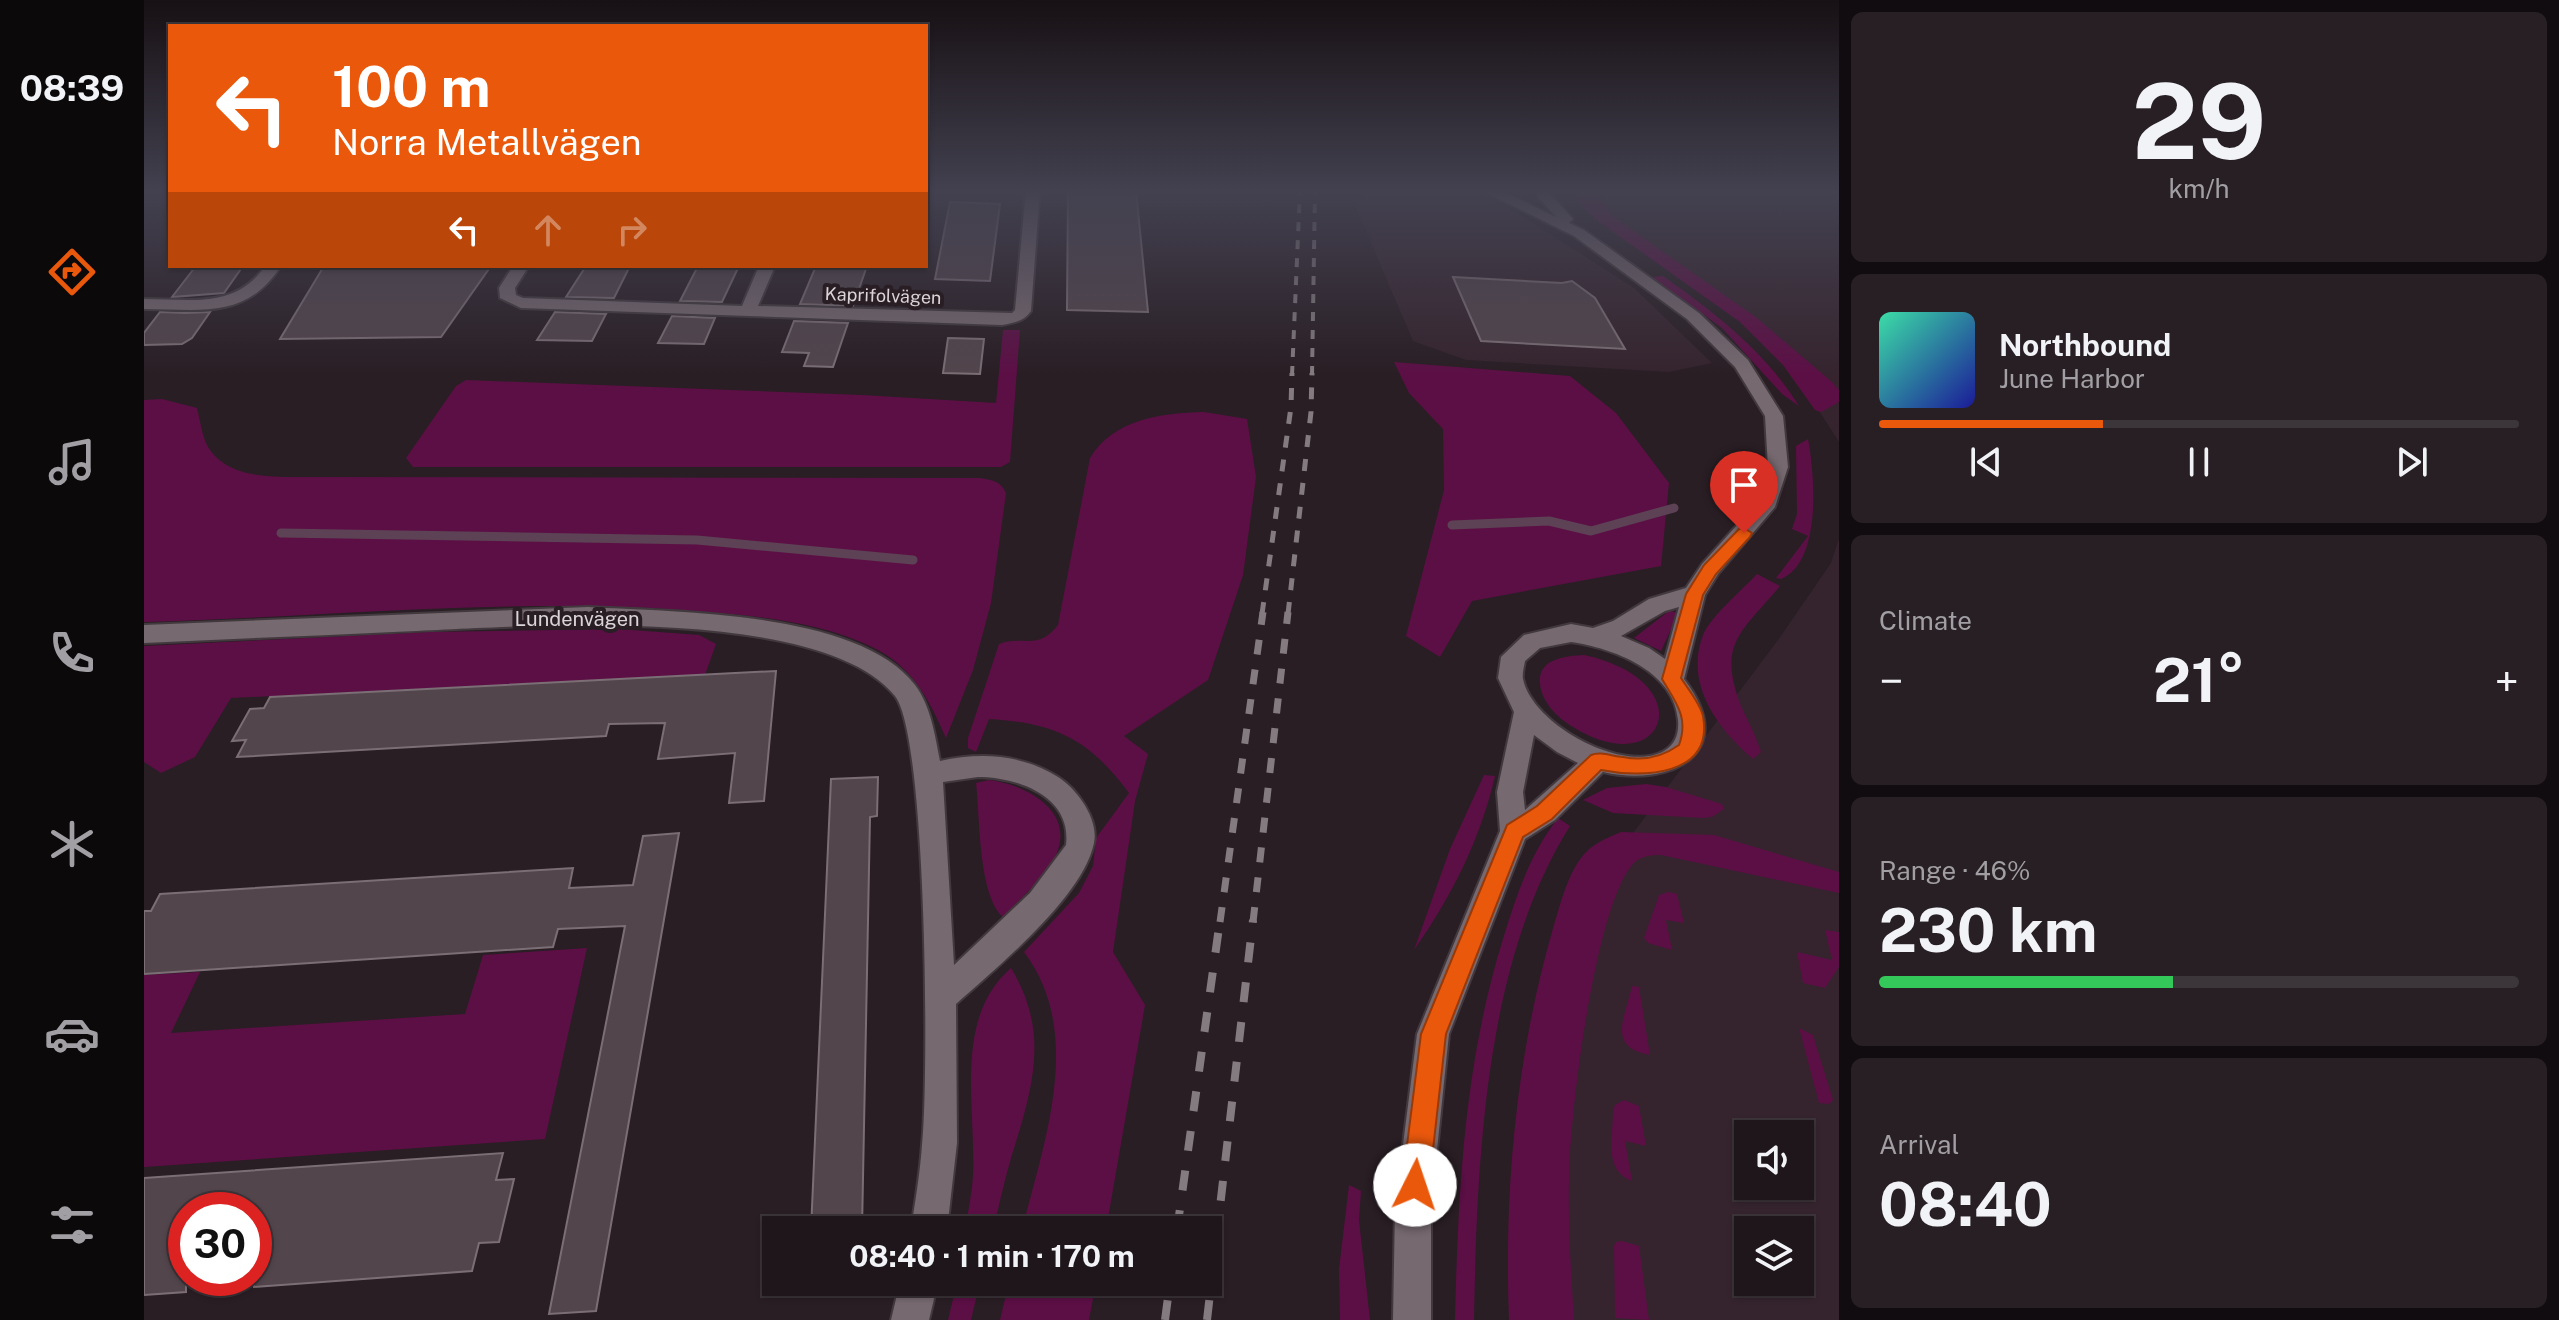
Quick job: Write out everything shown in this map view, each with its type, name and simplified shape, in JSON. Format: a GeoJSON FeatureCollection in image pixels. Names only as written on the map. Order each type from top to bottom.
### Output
{"type":"FeatureCollection","features":[{"type":"Feature","properties":{"kind":"street","name":"Kaprifolvägen"},"geometry":{"type":"LineString","coordinates":[[520,268],[507,288],[508,298],[521,303],[1002,320],[1017,317],[1023,311],[1028,252]]}},
{"type":"Feature","properties":{"kind":"street"},"geometry":{"type":"LineString","coordinates":[[1605,252],[1693,316],[1742,364],[1774,416],[1778,467],[1765,507],[1710,569],[1694,594],[1672,679]]}},
{"type":"Feature","properties":{"kind":"street"},"geometry":{"type":"LineString","coordinates":[[144,304],[218,302],[239,298],[259,287],[272,268]]}},
{"type":"Feature","properties":{"kind":"street"},"geometry":{"type":"LineString","coordinates":[[748,312],[766,268]]}},
{"type":"Feature","properties":{"kind":"street"},"geometry":{"type":"LineString","coordinates":[[1597,636],[1621,627],[1657,605],[1694,594]]}},
{"type":"Feature","properties":{"kind":"street","name":"Lundenvägen"},"geometry":{"type":"LineString","coordinates":[[144,634],[588,615],[739,625],[801,636],[866,657],[906,691],[920,723],[929,774],[940,997],[940,1143],[931,1216]]}},
{"type":"Feature","properties":{"kind":"street"},"geometry":{"type":"LineString","coordinates":[[1571,633],[1597,636],[1624,646],[1650,660],[1672,679],[1693,714],[1694,731],[1687,750],[1675,759],[1653,766],[1627,767],[1570,749],[1545,732],[1526,713],[1514,692],[1510,672],[1515,655],[1528,642],[1547,634],[1571,633]]}},
{"type":"Feature","properties":{"kind":"street"},"geometry":{"type":"LineString","coordinates":[[1412,1320],[1414,1194],[1433,1034],[1514,831],[1510,792],[1526,713]]}},
{"type":"Feature","properties":{"kind":"street"},"geometry":{"type":"LineString","coordinates":[[1514,831],[1545,812],[1598,760]]}},
{"type":"Feature","properties":{"kind":"street"},"geometry":{"type":"LineString","coordinates":[[929,774],[961,767],[995,766],[1031,772],[1059,791],[1075,813],[1081,843],[1066,872],[1003,941],[940,997]]}},
{"type":"Feature","properties":{"kind":"street"},"geometry":{"type":"LineString","coordinates":[[910,1320],[916,1296]]}},
{"type":"Feature","properties":{"kind":"shaded area"},"geometry":{"type":"Polygon","coordinates":[[[1375,252],[1577,252],[1634,288],[1712,363],[1669,372],[1466,360],[1413,341],[1375,252]]]}},
{"type":"Feature","properties":{"kind":"shaded area"},"geometry":{"type":"Polygon","coordinates":[[[1641,252],[1663,252],[1757,318],[1832,382],[1839,390],[1839,402],[1821,412],[1815,410],[1783,365],[1740,322],[1641,252]]]}},
{"type":"Feature","properties":{"kind":"shaded area"},"geometry":{"type":"Polygon","coordinates":[[[1647,252],[1839,252],[1839,442],[1789,364],[1726,308],[1647,252]]]}},
{"type":"Feature","properties":{"kind":"shaded area"},"geometry":{"type":"Polygon","coordinates":[[[1663,276],[1720,319],[1754,350],[1799,406],[1782,394],[1722,328],[1652,277],[1663,276]]]}},
{"type":"Feature","properties":{"kind":"shaded area"},"geometry":{"type":"Polygon","coordinates":[[[1003,330],[1020,330],[1010,462],[1001,467],[413,467],[406,458],[456,386],[466,380],[996,403],[1003,330]]]}},
{"type":"Feature","properties":{"kind":"shaded area"},"geometry":{"type":"Polygon","coordinates":[[[1394,362],[1570,376],[1616,413],[1669,483],[1661,566],[1472,601],[1440,657],[1406,636],[1444,490],[1443,429],[1409,393],[1394,362]]]}},
{"type":"Feature","properties":{"kind":"shaded area"},"geometry":{"type":"Polygon","coordinates":[[[162,399],[197,408],[207,445],[216,457],[228,466],[257,475],[992,480],[1002,486],[1006,493],[991,603],[973,670],[946,738],[918,685],[886,655],[827,630],[779,620],[683,610],[548,606],[144,622],[144,400],[162,399]]]}},
{"type":"Feature","properties":{"kind":"shaded area"},"geometry":{"type":"Polygon","coordinates":[[[1204,412],[1247,419],[1256,477],[1243,575],[1208,680],[1124,736],[1148,754],[1135,801],[1113,952],[1145,1005],[1108,1216],[1026,1216],[1048,1124],[1056,1052],[1053,1017],[1042,984],[1024,952],[1079,893],[1093,866],[1096,838],[1129,793],[1100,759],[1069,737],[1052,730],[989,719],[976,752],[968,748],[968,738],[999,644],[1044,638],[1058,625],[1090,458],[1112,434],[1140,421],[1171,414],[1204,412]]]}},
{"type":"Feature","properties":{"kind":"shaded area"},"geometry":{"type":"Polygon","coordinates":[[[1808,439],[1813,495],[1809,537],[1804,555],[1794,570],[1781,579],[1776,578],[1808,536],[1792,529],[1797,514],[1796,446],[1808,439]]]}},
{"type":"Feature","properties":{"kind":"shaded area"},"geometry":{"type":"Polygon","coordinates":[[[1839,539],[1839,1320],[1540,1320],[1609,865],[1778,640],[1831,563],[1839,539]]]}},
{"type":"Feature","properties":{"kind":"shaded area"},"geometry":{"type":"Polygon","coordinates":[[[1757,574],[1780,586],[1744,628],[1737,640],[1731,667],[1741,706],[1761,752],[1753,759],[1728,734],[1708,704],[1701,688],[1698,653],[1707,628],[1757,574]]]}},
{"type":"Feature","properties":{"kind":"shaded area"},"geometry":{"type":"Polygon","coordinates":[[[1670,610],[1678,614],[1661,651],[1634,638],[1670,610]]]}},
{"type":"Feature","properties":{"kind":"shaded area"},"geometry":{"type":"Polygon","coordinates":[[[618,629],[699,635],[716,644],[705,675],[231,698],[195,757],[161,773],[144,762],[144,646],[429,632],[618,629]]]}},
{"type":"Feature","properties":{"kind":"shaded area"},"geometry":{"type":"Polygon","coordinates":[[[1584,655],[1622,668],[1646,685],[1658,704],[1658,722],[1649,736],[1630,743],[1605,741],[1573,727],[1552,709],[1541,691],[1543,669],[1554,660],[1584,655]]]}},
{"type":"Feature","properties":{"kind":"shaded area"},"geometry":{"type":"Polygon","coordinates":[[[1484,775],[1495,776],[1473,845],[1441,909],[1414,950],[1450,849],[1484,775]]]}},
{"type":"Feature","properties":{"kind":"shaded area"},"geometry":{"type":"Polygon","coordinates":[[[989,780],[1017,787],[1044,802],[1059,825],[1060,839],[1052,863],[1003,917],[989,891],[982,854],[976,783],[989,780]]]}},
{"type":"Feature","properties":{"kind":"shaded area"},"geometry":{"type":"Polygon","coordinates":[[[1646,784],[1722,804],[1724,809],[1712,817],[1703,818],[1613,813],[1583,800],[1607,788],[1646,784]]]}},
{"type":"Feature","properties":{"kind":"shaded area"},"geometry":{"type":"Polygon","coordinates":[[[1558,818],[1570,826],[1541,880],[1519,939],[1491,1065],[1478,1195],[1474,1320],[1455,1320],[1461,1176],[1479,1033],[1519,891],[1539,846],[1558,818]]]}},
{"type":"Feature","properties":{"kind":"shaded area"},"geometry":{"type":"Polygon","coordinates":[[[1621,832],[1714,835],[1839,872],[1839,893],[1661,855],[1642,858],[1633,864],[1619,887],[1607,922],[1579,1064],[1569,1179],[1574,1320],[1509,1320],[1509,1222],[1515,1124],[1529,1027],[1540,979],[1560,904],[1576,866],[1594,845],[1621,832]]]}},
{"type":"Feature","properties":{"kind":"shaded area"},"geometry":{"type":"Polygon","coordinates":[[[1668,892],[1677,894],[1684,923],[1666,920],[1672,950],[1648,943],[1644,938],[1659,895],[1668,892]]]}},
{"type":"Feature","properties":{"kind":"shaded area"},"geometry":{"type":"Polygon","coordinates":[[[1825,930],[1839,932],[1839,967],[1825,988],[1803,983],[1797,952],[1832,960],[1825,930]]]}},
{"type":"Feature","properties":{"kind":"shaded area"},"geometry":{"type":"Polygon","coordinates":[[[587,948],[545,1139],[144,1167],[144,975],[200,972],[171,1033],[465,1014],[483,955],[587,948]]]}},
{"type":"Feature","properties":{"kind":"shaded area"},"geometry":{"type":"Polygon","coordinates":[[[1011,968],[1031,1016],[1034,1062],[1031,1085],[996,1216],[967,1216],[973,1175],[971,1065],[974,1038],[981,1012],[993,988],[1011,968]]]}},
{"type":"Feature","properties":{"kind":"shaded area"},"geometry":{"type":"Polygon","coordinates":[[[1632,986],[1639,987],[1650,1055],[1636,1051],[1623,1038],[1623,1020],[1632,986]]]}},
{"type":"Feature","properties":{"kind":"shaded area"},"geometry":{"type":"Polygon","coordinates":[[[1799,1028],[1813,1035],[1833,1100],[1829,1104],[1819,1103],[1799,1028]]]}},
{"type":"Feature","properties":{"kind":"shaded area"},"geometry":{"type":"Polygon","coordinates":[[[1624,1100],[1639,1106],[1646,1146],[1625,1141],[1632,1181],[1617,1169],[1612,1152],[1613,1111],[1615,1105],[1624,1100]]]}},
{"type":"Feature","properties":{"kind":"shaded area"},"geometry":{"type":"Polygon","coordinates":[[[1349,1185],[1361,1191],[1359,1220],[1370,1320],[1340,1320],[1339,1269],[1349,1185]]]}},
{"type":"Feature","properties":{"kind":"shaded area"},"geometry":{"type":"Polygon","coordinates":[[[1622,1241],[1639,1246],[1649,1320],[1615,1318],[1614,1246],[1622,1241]]]}},
{"type":"Feature","properties":{"kind":"shaded area"},"geometry":{"type":"Polygon","coordinates":[[[954,1296],[977,1296],[971,1320],[948,1320],[954,1296]]]}},
{"type":"Feature","properties":{"kind":"shaded area"},"geometry":{"type":"Polygon","coordinates":[[[1006,1296],[1093,1296],[1089,1320],[1000,1320],[1006,1296]]]}},
{"type":"Feature","properties":{"kind":"building"},"geometry":{"type":"Polygon","coordinates":[[[940,252],[994,252],[990,281],[935,279],[940,252]]]}},
{"type":"Feature","properties":{"kind":"building"},"geometry":{"type":"Polygon","coordinates":[[[1067,252],[1142,252],[1148,312],[1067,310],[1067,252]]]}},
{"type":"Feature","properties":{"kind":"building"},"geometry":{"type":"Polygon","coordinates":[[[194,268],[242,268],[224,293],[172,297],[194,268]]]}},
{"type":"Feature","properties":{"kind":"building"},"geometry":{"type":"Polygon","coordinates":[[[323,268],[490,268],[441,337],[280,339],[323,268]]]}},
{"type":"Feature","properties":{"kind":"building"},"geometry":{"type":"Polygon","coordinates":[[[585,268],[629,268],[614,298],[566,297],[585,268]]]}},
{"type":"Feature","properties":{"kind":"building"},"geometry":{"type":"Polygon","coordinates":[[[697,268],[738,268],[722,302],[680,301],[697,268]]]}},
{"type":"Feature","properties":{"kind":"building"},"geometry":{"type":"Polygon","coordinates":[[[815,268],[866,268],[853,306],[800,304],[815,268]]]}},
{"type":"Feature","properties":{"kind":"building"},"geometry":{"type":"Polygon","coordinates":[[[1453,277],[1572,281],[1595,298],[1625,349],[1481,341],[1453,277]]]}},
{"type":"Feature","properties":{"kind":"building"},"geometry":{"type":"Polygon","coordinates":[[[160,312],[210,312],[192,338],[182,344],[144,345],[144,333],[160,312]]]}},
{"type":"Feature","properties":{"kind":"building"},"geometry":{"type":"Polygon","coordinates":[[[555,312],[606,314],[592,341],[537,340],[555,312]]]}},
{"type":"Feature","properties":{"kind":"building"},"geometry":{"type":"Polygon","coordinates":[[[672,316],[715,318],[704,344],[658,343],[672,316]]]}},
{"type":"Feature","properties":{"kind":"building"},"geometry":{"type":"Polygon","coordinates":[[[794,321],[848,323],[833,367],[804,366],[809,353],[782,352],[794,321]]]}},
{"type":"Feature","properties":{"kind":"building"},"geometry":{"type":"Polygon","coordinates":[[[948,338],[984,339],[980,374],[943,373],[948,338]]]}},
{"type":"Feature","properties":{"kind":"building"},"geometry":{"type":"Polygon","coordinates":[[[776,671],[764,801],[729,803],[735,753],[658,759],[665,723],[609,724],[606,736],[237,757],[246,740],[232,741],[250,709],[264,708],[270,697],[776,671]]]}},
{"type":"Feature","properties":{"kind":"building"},"geometry":{"type":"Polygon","coordinates":[[[878,777],[877,816],[870,817],[862,1216],[812,1216],[831,779],[878,777]]]}},
{"type":"Feature","properties":{"kind":"building"},"geometry":{"type":"Polygon","coordinates":[[[679,833],[596,1311],[549,1314],[625,926],[558,929],[553,947],[144,974],[144,911],[151,911],[160,894],[573,868],[569,888],[633,885],[643,836],[679,833]]]}},
{"type":"Feature","properties":{"kind":"building"},"geometry":{"type":"Polygon","coordinates":[[[503,1153],[496,1180],[514,1179],[499,1242],[479,1243],[472,1271],[272,1286],[272,1192],[168,1192],[168,1293],[144,1295],[144,1178],[503,1153]]]}},
{"type":"Feature","properties":{"kind":"waterway"},"geometry":{"type":"LineString","coordinates":[[1452,525],[1549,521],[1591,531],[1674,508]]}},
{"type":"Feature","properties":{"kind":"waterway"},"geometry":{"type":"LineString","coordinates":[[281,533],[697,540],[913,560]]}},
{"type":"Feature","properties":{"kind":"railway"},"geometry":{"type":"LineString","coordinates":[[1292,375],[1297,252]]}},
{"type":"Feature","properties":{"kind":"railway"},"geometry":{"type":"LineString","coordinates":[[1312,375],[1314,252]]}},
{"type":"Feature","properties":{"kind":"railway"},"geometry":{"type":"LineString","coordinates":[[1262,614],[1291,407],[1292,373]]}},
{"type":"Feature","properties":{"kind":"railway"},"geometry":{"type":"LineString","coordinates":[[1288,614],[1311,412],[1312,373]]}},
{"type":"Feature","properties":{"kind":"railway"},"geometry":{"type":"LineString","coordinates":[[1220,922],[1263,612]]}},
{"type":"Feature","properties":{"kind":"railway"},"geometry":{"type":"LineString","coordinates":[[1253,922],[1288,612]]}},
{"type":"Feature","properties":{"kind":"railway"},"geometry":{"type":"LineString","coordinates":[[1179,1216],[1220,920]]}},
{"type":"Feature","properties":{"kind":"railway"},"geometry":{"type":"LineString","coordinates":[[1207,1320],[1253,920]]}},
{"type":"Feature","properties":{"kind":"railway"},"geometry":{"type":"LineString","coordinates":[[1165,1320],[1168,1296]]}},
{"type":"Feature","properties":{"kind":"route"},"geometry":{"type":"LineString","coordinates":[[1415,1185],[1433,1034],[1514,831],[1545,812],[1598,760],[1627,767],[1653,766],[1675,759],[1687,750],[1694,731],[1693,714],[1685,696],[1672,679],[1694,594],[1710,569],[1744,533]]}}]}
